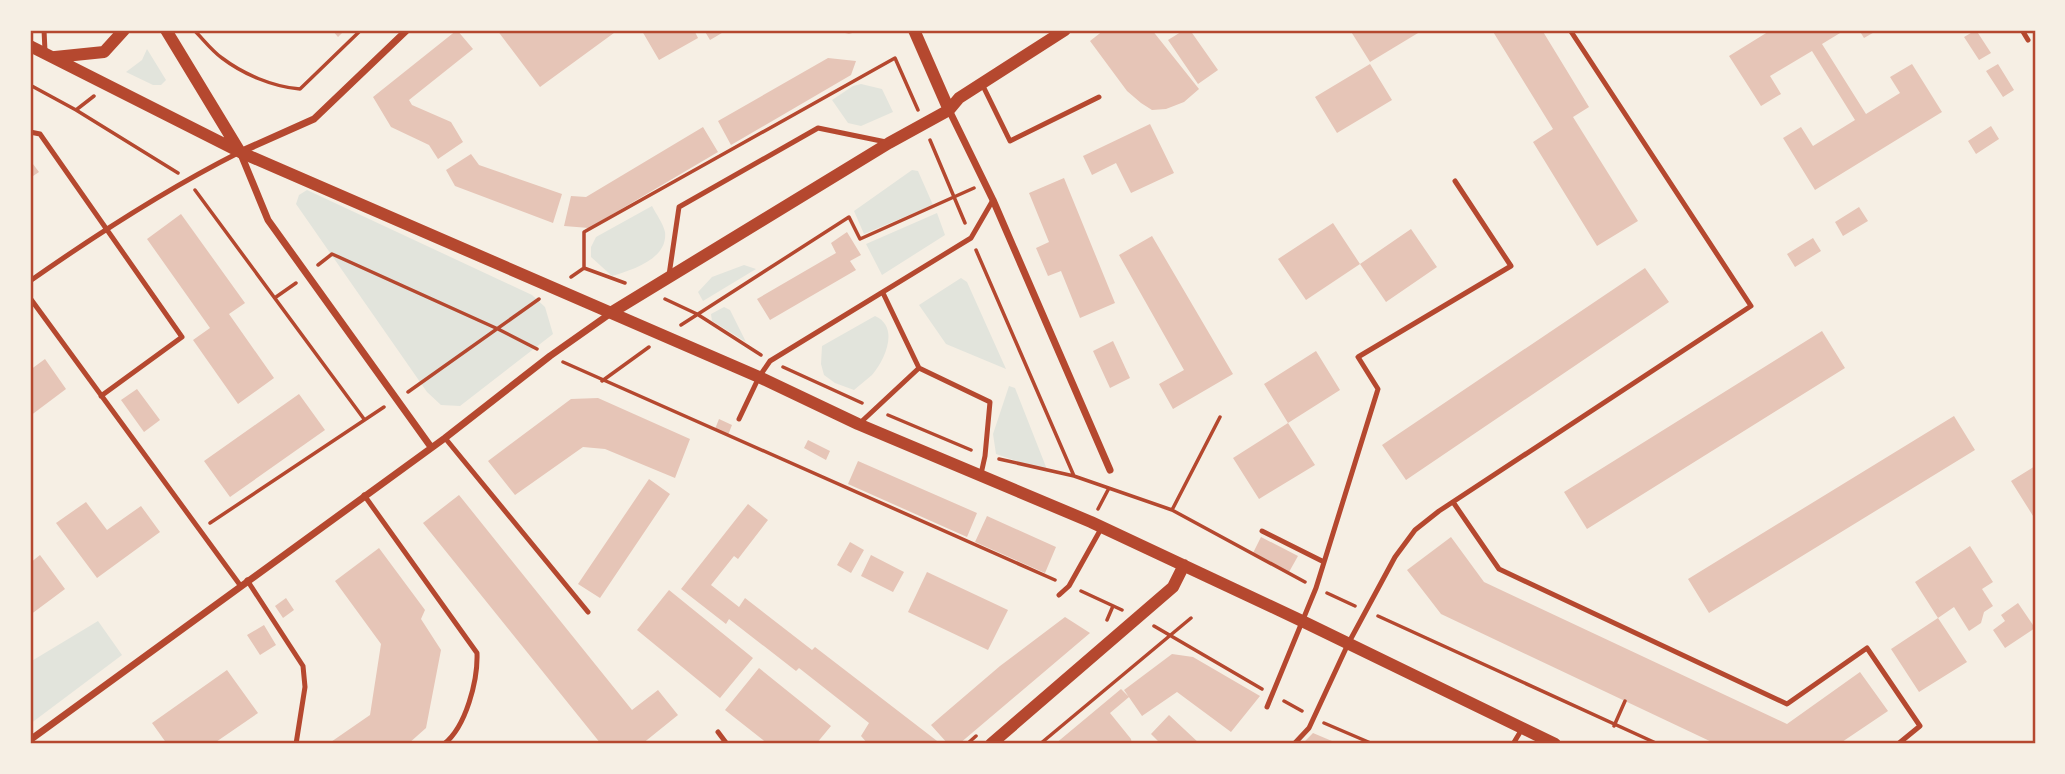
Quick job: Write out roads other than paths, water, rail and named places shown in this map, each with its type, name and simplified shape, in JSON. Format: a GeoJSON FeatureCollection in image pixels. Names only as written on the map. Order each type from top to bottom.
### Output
{"type":"FeatureCollection","features":[{"type":"Feature","properties":{"kind":"street"},"geometry":{"type":"LineString","coordinates":[[50,55],[104,52],[124,30]]}},
{"type":"Feature","properties":{"kind":"street"},"geometry":{"type":"LineString","coordinates":[[166,30],[240,152],[268,220],[431,447]]}},
{"type":"Feature","properties":{"kind":"street"},"geometry":{"type":"LineString","coordinates":[[240,152],[314,119],[407,30]]}},
{"type":"Feature","properties":{"kind":"street"},"geometry":{"type":"LineString","coordinates":[[914,30],[993,200],[1110,470]]}},
{"type":"Feature","properties":{"kind":"street"},"geometry":{"type":"LineString","coordinates":[[30,740],[612,313],[889,143],[949,110],[959,98],[1065,30]]}},
{"type":"Feature","properties":{"kind":"street"},"geometry":{"type":"LineString","coordinates":[[30,46],[240,152],[665,335],[858,424],[1102,527],[1555,744]]}},
{"type":"Feature","properties":{"kind":"street"},"geometry":{"type":"LineString","coordinates":[[991,744],[1173,587],[1184,565]]}},
{"type":"Feature","properties":{"kind":"lane"},"geometry":{"type":"LineString","coordinates":[[44,30],[50,55]]}},
{"type":"Feature","properties":{"kind":"lane"},"geometry":{"type":"LineString","coordinates":[[1294,744],[1309,728],[1365,611],[1395,557],[1415,530],[1453,502],[1751,306],[1570,30]]}},
{"type":"Feature","properties":{"kind":"lane"},"geometry":{"type":"LineString","coordinates":[[2022,30],[2028,40]]}},
{"type":"Feature","properties":{"kind":"lane"},"geometry":{"type":"LineString","coordinates":[[982,84],[1010,141],[1099,97]]}},
{"type":"Feature","properties":{"kind":"lane"},"geometry":{"type":"LineString","coordinates":[[669,277],[679,207],[818,128],[889,143]]}},
{"type":"Feature","properties":{"kind":"lane"},"geometry":{"type":"LineString","coordinates":[[30,132],[40,134],[182,337],[102,396]]}},
{"type":"Feature","properties":{"kind":"lane"},"geometry":{"type":"LineString","coordinates":[[30,282],[107,228],[187,179],[240,152]]}},
{"type":"Feature","properties":{"kind":"lane"},"geometry":{"type":"LineString","coordinates":[[1267,708],[1317,588],[1378,388],[1358,357],[1511,266],[1455,181]]}},
{"type":"Feature","properties":{"kind":"lane"},"geometry":{"type":"LineString","coordinates":[[739,419],[770,360],[971,238],[993,200]]}},
{"type":"Feature","properties":{"kind":"lane"},"geometry":{"type":"LineString","coordinates":[[883,293],[919,368],[990,402],[981,474]]}},
{"type":"Feature","properties":{"kind":"lane"},"geometry":{"type":"LineString","coordinates":[[30,298],[199,530],[244,583],[303,666],[305,687],[296,744]]}},
{"type":"Feature","properties":{"kind":"lane"},"geometry":{"type":"LineString","coordinates":[[858,424],[919,368]]}},
{"type":"Feature","properties":{"kind":"lane"},"geometry":{"type":"LineString","coordinates":[[445,438],[587,612]]}},
{"type":"Feature","properties":{"kind":"lane"},"geometry":{"type":"LineString","coordinates":[[364,495],[477,653],[478,668],[462,721],[452,738],[444,744]]}},
{"type":"Feature","properties":{"kind":"lane"},"geometry":{"type":"LineString","coordinates":[[1453,502],[1499,569],[1787,704],[1867,648],[1920,726],[1898,744]]}},
{"type":"Feature","properties":{"kind":"lane"},"geometry":{"type":"LineString","coordinates":[[1059,595],[1069,586],[1102,527]]}},
{"type":"Feature","properties":{"kind":"lane"},"geometry":{"type":"LineString","coordinates":[[1262,531],[1324,562]]}},
{"type":"Feature","properties":{"kind":"lane"},"geometry":{"type":"LineString","coordinates":[[1513,744],[1521,729]]}},
{"type":"Feature","properties":{"kind":"lane"},"geometry":{"type":"LineString","coordinates":[[718,732],[727,744]]}}]}
